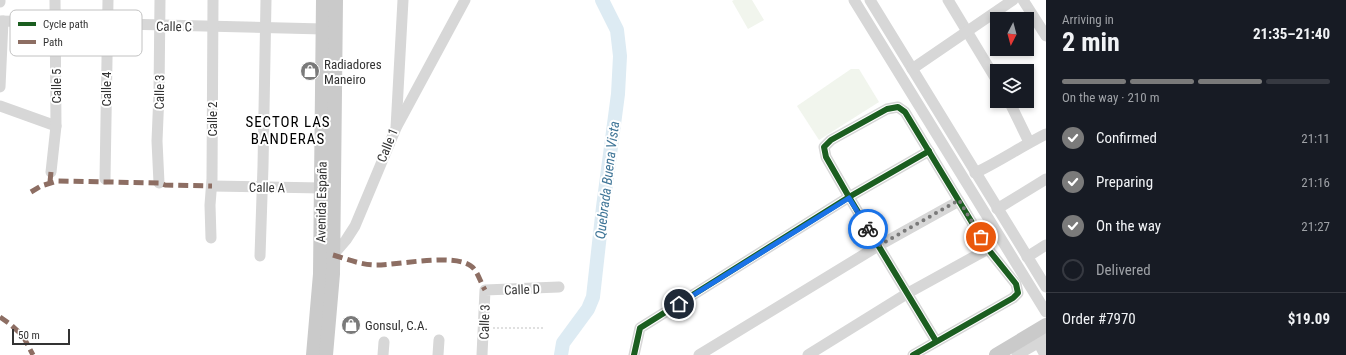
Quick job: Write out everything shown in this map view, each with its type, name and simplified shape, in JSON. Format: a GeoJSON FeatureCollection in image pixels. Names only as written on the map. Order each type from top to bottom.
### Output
{"type":"FeatureCollection","features":[{"type":"Feature","properties":{"kind":"main road","name":"Avenida España"},"geometry":{"type":"LineString","coordinates":[[313,355],[320,284],[324,0]]}},
{"type":"Feature","properties":{"kind":"main road","name":"Avenida España"},"geometry":{"type":"LineString","coordinates":[[326,355],[332,292],[336,0]]}},
{"type":"Feature","properties":{"kind":"main road"},"geometry":{"type":"LineString","coordinates":[[996,355],[1046,325]]}},
{"type":"Feature","properties":{"kind":"street","name":"Calle 4"},"geometry":{"type":"LineString","coordinates":[[108,0],[108,10]]}},
{"type":"Feature","properties":{"kind":"street","name":"Calle 3"},"geometry":{"type":"LineString","coordinates":[[159,183],[157,141],[160,0]]}},
{"type":"Feature","properties":{"kind":"street","name":"Calle 2"},"geometry":{"type":"LineString","coordinates":[[210,238],[210,206],[212,186],[213,0]]}},
{"type":"Feature","properties":{"kind":"street"},"geometry":{"type":"LineString","coordinates":[[260,256],[263,187],[266,0]]}},
{"type":"Feature","properties":{"kind":"street","name":"Calle 1"},"geometry":{"type":"LineString","coordinates":[[333,255],[349,236],[355,226],[396,128],[404,0]]}},
{"type":"Feature","properties":{"kind":"street"},"geometry":{"type":"LineString","coordinates":[[396,128],[465,0]]}},
{"type":"Feature","properties":{"kind":"street"},"geometry":{"type":"LineString","coordinates":[[854,0],[1046,312]]}},
{"type":"Feature","properties":{"kind":"street"},"geometry":{"type":"LineString","coordinates":[[870,0],[1046,287]]}},
{"type":"Feature","properties":{"kind":"street"},"geometry":{"type":"LineString","coordinates":[[948,0],[990,70]]}},
{"type":"Feature","properties":{"kind":"street"},"geometry":{"type":"LineString","coordinates":[[912,69],[1013,0]]}},
{"type":"Feature","properties":{"kind":"street"},"geometry":{"type":"LineString","coordinates":[[1023,0],[1046,36]]}},
{"type":"Feature","properties":{"kind":"street"},"geometry":{"type":"LineString","coordinates":[[0,87],[2,21]]}},
{"type":"Feature","properties":{"kind":"street","name":"Calle C"},"geometry":{"type":"LineString","coordinates":[[142,25],[323,29]]}},
{"type":"Feature","properties":{"kind":"street","name":"Calle 5"},"geometry":{"type":"LineString","coordinates":[[51,172],[56,126],[55,56]]}},
{"type":"Feature","properties":{"kind":"street","name":"Calle 4"},"geometry":{"type":"LineString","coordinates":[[105,179],[107,56]]}},
{"type":"Feature","properties":{"kind":"street"},"geometry":{"type":"LineString","coordinates":[[0,106],[56,126]]}},
{"type":"Feature","properties":{"kind":"street"},"geometry":{"type":"LineString","coordinates":[[913,355],[1013,298],[1018,293],[1016,284],[988,249],[905,112],[898,107],[887,109],[831,140],[824,147],[826,157],[849,198],[936,341]]}},
{"type":"Feature","properties":{"kind":"street"},"geometry":{"type":"LineString","coordinates":[[1012,108],[1029,142]]}},
{"type":"Feature","properties":{"kind":"street"},"geometry":{"type":"LineString","coordinates":[[915,128],[929,122]]}},
{"type":"Feature","properties":{"kind":"street"},"geometry":{"type":"LineString","coordinates":[[976,173],[998,162],[1029,142],[1046,134]]}},
{"type":"Feature","properties":{"kind":"street"},"geometry":{"type":"LineString","coordinates":[[634,355],[640,328],[849,198],[929,151]]}},
{"type":"Feature","properties":{"kind":"street"},"geometry":{"type":"LineString","coordinates":[[997,209],[1046,179]]}},
{"type":"Feature","properties":{"kind":"street","name":"Calle A"},"geometry":{"type":"LineString","coordinates":[[212,186],[322,188]]}},
{"type":"Feature","properties":{"kind":"street"},"geometry":{"type":"LineString","coordinates":[[699,355],[878,246],[959,200]]}},
{"type":"Feature","properties":{"kind":"street"},"geometry":{"type":"LineString","coordinates":[[1028,258],[1046,245]]}},
{"type":"Feature","properties":{"kind":"street"},"geometry":{"type":"LineString","coordinates":[[808,355],[908,293],[988,249]]}},
{"type":"Feature","properties":{"kind":"street","name":"Calle D"},"geometry":{"type":"LineString","coordinates":[[484,290],[559,287]]}},
{"type":"Feature","properties":{"kind":"street","name":"Calle 3"},"geometry":{"type":"LineString","coordinates":[[482,355],[484,290]]}},
{"type":"Feature","properties":{"kind":"street"},"geometry":{"type":"LineString","coordinates":[[438,355],[439,340]]}},
{"type":"Feature","properties":{"kind":"street"},"geometry":{"type":"LineString","coordinates":[[1017,355],[1042,340],[1045,355]]}},
{"type":"Feature","properties":{"kind":"street"},"geometry":{"type":"LineString","coordinates":[[383,355],[384,342]]}},
{"type":"Feature","properties":{"kind":"path"},"geometry":{"type":"LineString","coordinates":[[483,328],[544,328]]}},
{"type":"Feature","properties":{"kind":"shaded area"},"geometry":{"type":"Polygon","coordinates":[[[752,0],[764,20],[748,29],[732,1],[752,0]]]}},
{"type":"Feature","properties":{"kind":"shaded area"},"geometry":{"type":"Polygon","coordinates":[[[851,69],[859,69],[879,102],[819,140],[797,106],[851,69]]]}},
{"type":"Feature","properties":{"kind":"waterway","name":"Quebrada Buena Vista"},"geometry":{"type":"LineString","coordinates":[[561,355],[563,343],[588,309],[593,297],[618,94],[620,56],[617,30],[602,0]]}},
{"type":"Feature","properties":{"kind":"marked path"},"geometry":{"type":"LineString","coordinates":[[50,182],[51,172]]}},
{"type":"Feature","properties":{"kind":"marked path"},"geometry":{"type":"LineString","coordinates":[[31,192],[41,186],[57,181],[159,183],[165,185],[212,186]]}},
{"type":"Feature","properties":{"kind":"marked path"},"geometry":{"type":"LineString","coordinates":[[333,255],[354,262],[370,265],[439,260],[463,262],[473,268],[485,290]]}},
{"type":"Feature","properties":{"kind":"marked path"},"geometry":{"type":"LineString","coordinates":[[0,317],[23,336],[33,355]]}},
{"type":"Feature","properties":{"kind":"cycle path"},"geometry":{"type":"LineString","coordinates":[[913,355],[1013,298],[1018,293],[1016,284],[988,249],[905,112],[898,107],[887,109],[831,140],[824,147],[826,157],[936,341]]}},
{"type":"Feature","properties":{"kind":"cycle path"},"geometry":{"type":"LineString","coordinates":[[634,355],[640,328],[849,197],[929,151]]}},
{"type":"Feature","properties":{"kind":"way so far"},"geometry":{"type":"LineString","coordinates":[[868,229],[878,246],[959,200],[981,237]]}},
{"type":"Feature","properties":{"kind":"place","name":"Radiadores Maneiro"},"geometry":{"type":"Point","coordinates":[310,71]}},
{"type":"Feature","properties":{"kind":"place","name":"Gonsul, C.A."},"geometry":{"type":"Point","coordinates":[351,325]}},
{"type":"Feature","properties":{"kind":"district","name":"SECTOR LAS BANDERAS"},"geometry":{"type":"Point","coordinates":[288,130]}},
{"type":"Feature","properties":{"kind":"route"},"geometry":{"type":"LineString","coordinates":[[679,304],[849,198],[868,229]]}}]}
